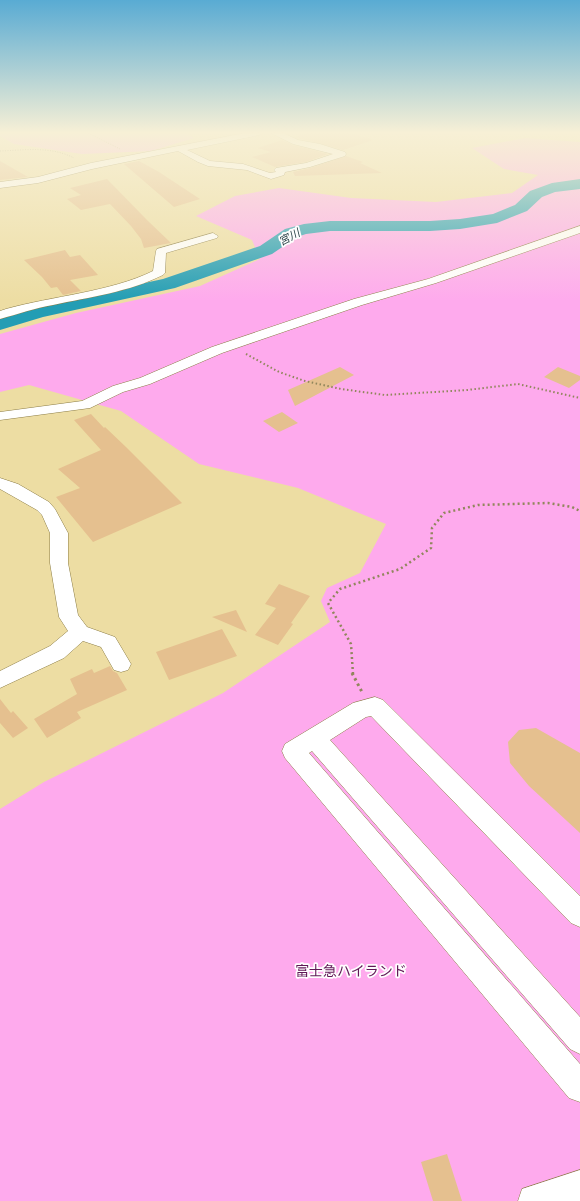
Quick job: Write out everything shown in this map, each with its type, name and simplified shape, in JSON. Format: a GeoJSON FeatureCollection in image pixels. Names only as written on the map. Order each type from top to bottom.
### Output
{"type":"FeatureCollection","features":[{"type":"Feature","properties":{"kind":"street"},"geometry":{"type":"LineString","coordinates":[[0,416],[85,405],[118,389],[144,381],[230,346],[358,302],[439,279],[580,229]]}},
{"type":"Feature","properties":{"kind":"street"},"geometry":{"type":"LineString","coordinates":[[0,315],[29,307],[106,291],[148,279],[159,273],[161,251],[213,236]]}},
{"type":"Feature","properties":{"kind":"street"},"geometry":{"type":"LineString","coordinates":[[0,483],[12,488],[43,506],[49,513],[59,533],[59,562],[69,617],[80,632],[108,642],[121,664]]}},
{"type":"Feature","properties":{"kind":"street"},"geometry":{"type":"LineString","coordinates":[[0,680],[57,652],[80,632]]}},
{"type":"Feature","properties":{"kind":"street"},"geometry":{"type":"LineString","coordinates":[[304,744],[361,709],[375,706],[580,914]]}},
{"type":"Feature","properties":{"kind":"street"},"geometry":{"type":"LineString","coordinates":[[304,744],[580,1039]]}},
{"type":"Feature","properties":{"kind":"street"},"geometry":{"type":"LineString","coordinates":[[304,744],[580,1087]]}},
{"type":"Feature","properties":{"kind":"street"},"geometry":{"type":"LineString","coordinates":[[534,1201],[580,1186]]}},
{"type":"Feature","properties":{"kind":"path"},"geometry":{"type":"LineString","coordinates":[[230,346],[279,372],[340,389],[385,395],[467,390],[518,384],[580,398]]}},
{"type":"Feature","properties":{"kind":"path"},"geometry":{"type":"LineString","coordinates":[[369,707],[352,672],[351,644],[328,603],[340,589],[400,569],[431,548],[432,528],[444,513],[478,505],[548,503],[572,507],[580,511]]}},
{"type":"Feature","properties":{"kind":"green space","name":"富士急ハイランド"},"geometry":{"type":"Polygon","coordinates":[[[273,189],[287,189],[351,198],[436,202],[512,193],[518,189],[580,189],[580,1201],[0,1201],[0,809],[44,782],[223,693],[330,622],[321,601],[327,588],[360,573],[386,524],[298,488],[199,464],[121,411],[29,385],[0,392],[0,334],[76,313],[200,286],[260,259],[252,240],[196,216],[235,196],[273,189]]]}},
{"type":"Feature","properties":{"kind":"building"},"geometry":{"type":"Polygon","coordinates":[[[72,189],[117,189],[171,243],[144,248],[141,239],[131,226],[110,204],[81,210],[67,199],[81,195],[72,189]]]}},
{"type":"Feature","properties":{"kind":"building"},"geometry":{"type":"Polygon","coordinates":[[[153,189],[185,189],[200,199],[174,207],[153,189]]]}},
{"type":"Feature","properties":{"kind":"building"},"geometry":{"type":"Polygon","coordinates":[[[65,250],[70,257],[80,255],[98,275],[70,280],[81,291],[63,295],[57,287],[51,288],[24,260],[65,250]]]}},
{"type":"Feature","properties":{"kind":"building"},"geometry":{"type":"Polygon","coordinates":[[[340,367],[354,375],[295,406],[288,390],[340,367]]]}},
{"type":"Feature","properties":{"kind":"building"},"geometry":{"type":"Polygon","coordinates":[[[558,367],[580,376],[580,380],[569,388],[544,377],[558,367]]]}},
{"type":"Feature","properties":{"kind":"building"},"geometry":{"type":"Polygon","coordinates":[[[282,412],[298,423],[279,432],[263,421],[282,412]]]}},
{"type":"Feature","properties":{"kind":"building"},"geometry":{"type":"Polygon","coordinates":[[[91,414],[182,503],[93,542],[56,497],[80,488],[58,469],[101,450],[74,420],[91,414]]]}},
{"type":"Feature","properties":{"kind":"building"},"geometry":{"type":"Polygon","coordinates":[[[279,584],[310,596],[278,645],[255,635],[276,608],[265,604],[279,584]]]}},
{"type":"Feature","properties":{"kind":"building"},"geometry":{"type":"Polygon","coordinates":[[[236,610],[247,632],[212,617],[236,610]]]}},
{"type":"Feature","properties":{"kind":"building"},"geometry":{"type":"Polygon","coordinates":[[[222,629],[237,656],[169,680],[156,652],[222,629]]]}},
{"type":"Feature","properties":{"kind":"building"},"geometry":{"type":"Polygon","coordinates":[[[110,666],[113,671],[117,673],[127,690],[77,712],[81,718],[47,738],[34,719],[77,694],[70,679],[92,669],[94,673],[110,666]]]}},
{"type":"Feature","properties":{"kind":"building"},"geometry":{"type":"Polygon","coordinates":[[[0,699],[11,713],[13,711],[28,728],[13,738],[0,723],[0,699]]]}},
{"type":"Feature","properties":{"kind":"building"},"geometry":{"type":"Polygon","coordinates":[[[536,728],[580,753],[580,833],[529,786],[510,763],[508,742],[519,730],[536,728]]]}},
{"type":"Feature","properties":{"kind":"building"},"geometry":{"type":"Polygon","coordinates":[[[447,1154],[462,1201],[433,1201],[421,1162],[447,1154]]]}},
{"type":"Feature","properties":{"kind":"waterway","name":"宮川"},"geometry":{"type":"LineString","coordinates":[[0,324],[38,312],[168,284],[266,250],[291,233],[304,229],[330,226],[430,226],[460,224],[497,218],[521,208],[536,194],[549,189]]}}]}
